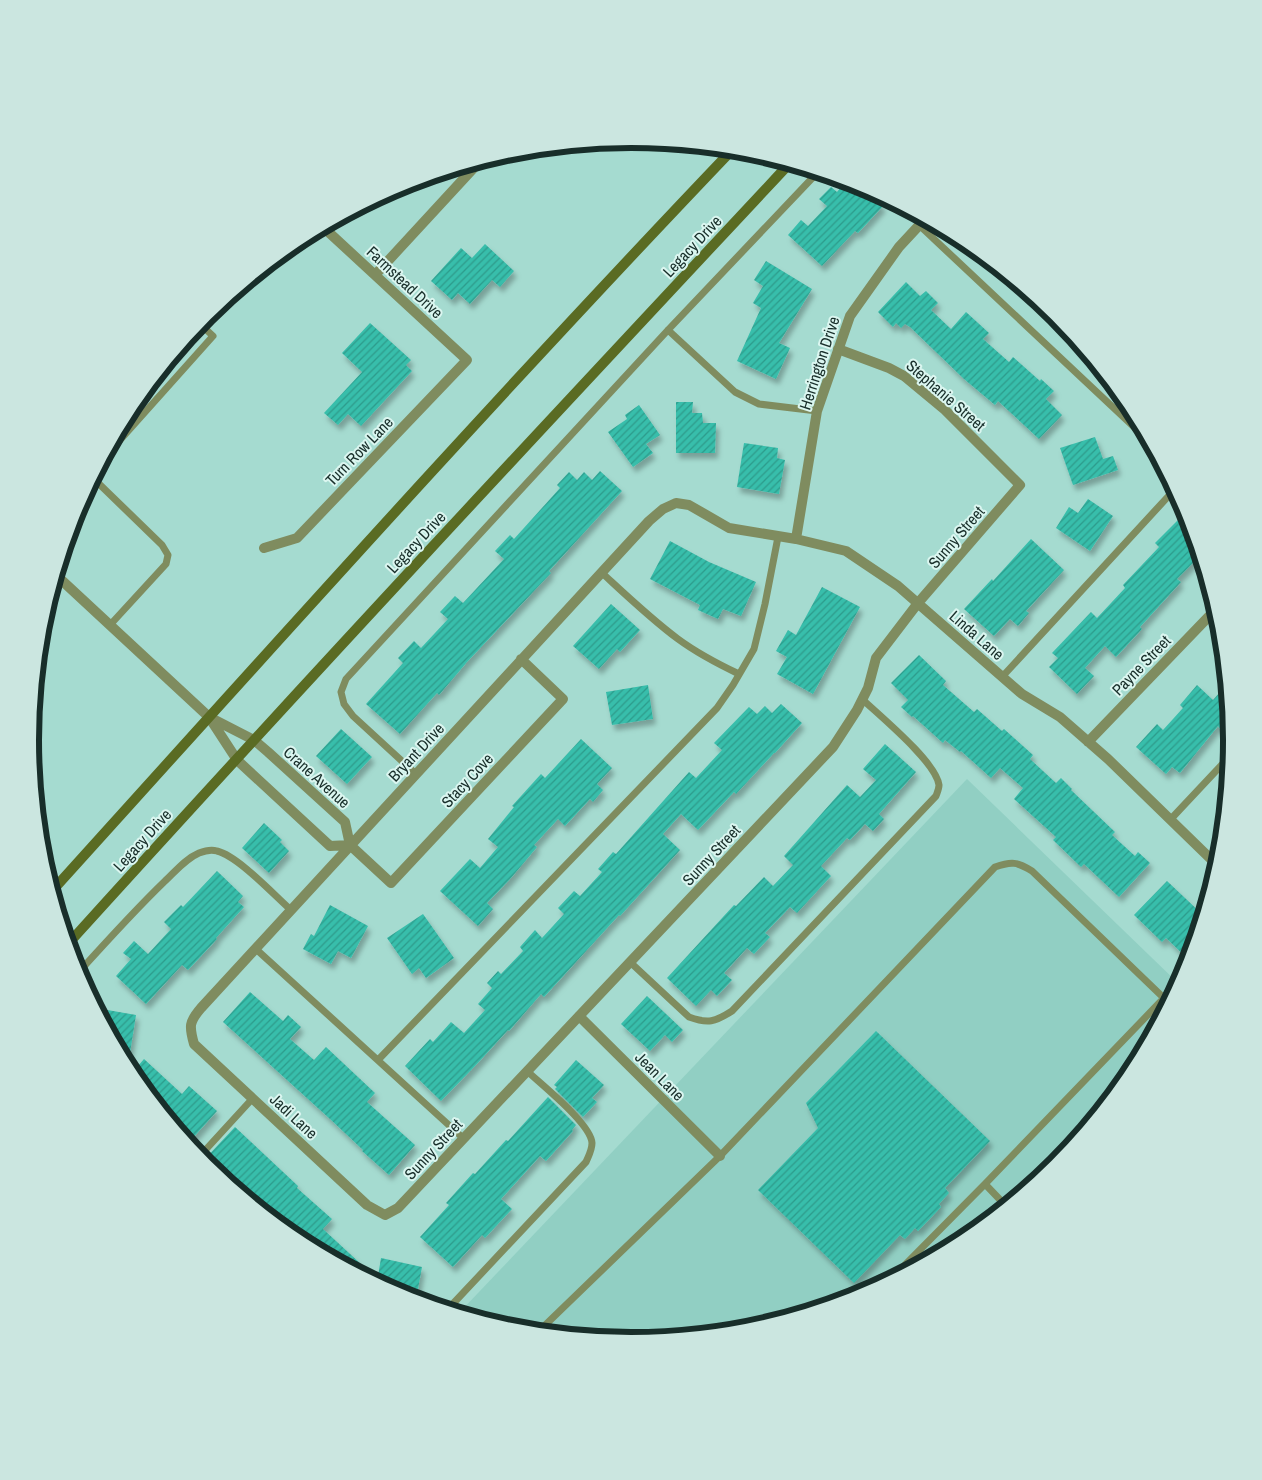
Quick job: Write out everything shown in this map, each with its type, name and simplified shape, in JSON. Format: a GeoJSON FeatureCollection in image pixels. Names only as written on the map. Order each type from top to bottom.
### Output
{"type":"FeatureCollection","features":[{"type":"Feature","properties":{"kind":"main road","name":"Legacy Drive"},"geometry":{"type":"LineString","coordinates":[[57,885],[336,575],[615,272],[726,156]]}},
{"type":"Feature","properties":{"kind":"main road","name":"Legacy Drive"},"geometry":{"type":"LineString","coordinates":[[73,938],[566,402],[785,168]]}},
{"type":"Feature","properties":{"kind":"street"},"geometry":{"type":"LineString","coordinates":[[375,275],[472,170]]}},
{"type":"Feature","properties":{"kind":"street","name":"Herrington Drive"},"geometry":{"type":"LineString","coordinates":[[796,539],[817,411],[850,316],[899,247],[921,224]]}},
{"type":"Feature","properties":{"kind":"street","name":"Farmstead Drive"},"geometry":{"type":"LineString","coordinates":[[328,232],[467,360]]}},
{"type":"Feature","properties":{"kind":"street","name":"Stephanie Street"},"geometry":{"type":"LineString","coordinates":[[838,349],[889,368],[904,376],[945,410],[1020,485]]}},
{"type":"Feature","properties":{"kind":"street","name":"Turn Row Lane"},"geometry":{"type":"LineString","coordinates":[[264,548],[297,538],[467,360]]}},
{"type":"Feature","properties":{"kind":"street","name":"Sunny Street"},"geometry":{"type":"LineString","coordinates":[[385,1215],[398,1208],[833,748],[868,688],[876,658],[918,603],[1020,485]]}},
{"type":"Feature","properties":{"kind":"street","name":"Bryant Drive"},"geometry":{"type":"LineString","coordinates":[[190,1031],[192,1019],[350,845],[649,521],[663,509],[676,503]]}},
{"type":"Feature","properties":{"kind":"street","name":"Linda Lane"},"geometry":{"type":"LineString","coordinates":[[676,503],[689,505],[729,528],[796,539],[846,551],[898,586],[1022,694],[1060,716],[1211,859]]}},
{"type":"Feature","properties":{"kind":"street","name":"Crane Avenue"},"geometry":{"type":"LineString","coordinates":[[61,580],[209,717],[237,760],[330,846],[350,845],[344,822],[254,740],[209,717]]}},
{"type":"Feature","properties":{"kind":"street","name":"Payne Street"},"geometry":{"type":"LineString","coordinates":[[1088,742],[1210,615]]}},
{"type":"Feature","properties":{"kind":"street","name":"Stacy Cove"},"geometry":{"type":"LineString","coordinates":[[350,845],[391,883],[563,699],[521,660]]}},
{"type":"Feature","properties":{"kind":"street","name":"Jean Lane"},"geometry":{"type":"LineString","coordinates":[[579,1016],[720,1156]]}},
{"type":"Feature","properties":{"kind":"street","name":"Jadi Lane"},"geometry":{"type":"LineString","coordinates":[[190,1031],[194,1044],[368,1205],[385,1215]]}},
{"type":"Feature","properties":{"kind":"lane"},"geometry":{"type":"LineString","coordinates":[[416,774],[353,716],[344,704],[341,692],[346,679],[668,330],[813,177]]}},
{"type":"Feature","properties":{"kind":"lane"},"geometry":{"type":"LineString","coordinates":[[927,227],[1133,426]]}},
{"type":"Feature","properties":{"kind":"lane"},"geometry":{"type":"LineString","coordinates":[[122,438],[213,336],[205,329]]}},
{"type":"Feature","properties":{"kind":"lane"},"geometry":{"type":"LineString","coordinates":[[668,330],[735,392],[759,404],[817,411]]}},
{"type":"Feature","properties":{"kind":"lane"},"geometry":{"type":"LineString","coordinates":[[98,483],[162,545],[168,555],[166,564],[110,625]]}},
{"type":"Feature","properties":{"kind":"lane"},"geometry":{"type":"LineString","coordinates":[[1002,677],[1170,495]]}},
{"type":"Feature","properties":{"kind":"lane"},"geometry":{"type":"LineString","coordinates":[[378,1060],[717,708],[754,649],[778,537]]}},
{"type":"Feature","properties":{"kind":"lane"},"geometry":{"type":"LineString","coordinates":[[602,572],[648,615],[679,640],[739,674]]}},
{"type":"Feature","properties":{"kind":"lane"},"geometry":{"type":"LineString","coordinates":[[630,962],[689,1018],[710,1022],[719,1020],[732,1011],[936,796],[939,787],[933,770],[923,757],[862,699]]}},
{"type":"Feature","properties":{"kind":"lane"},"geometry":{"type":"LineString","coordinates":[[1170,820],[1222,764]]}},
{"type":"Feature","properties":{"kind":"lane"},"geometry":{"type":"LineString","coordinates":[[84,967],[141,904],[179,868],[198,854],[207,850],[217,850],[242,865],[291,910]]}},
{"type":"Feature","properties":{"kind":"lane"},"geometry":{"type":"LineString","coordinates":[[545,1326],[720,1156],[995,867],[1007,863],[1019,863],[1032,871],[1164,999]]}},
{"type":"Feature","properties":{"kind":"lane"},"geometry":{"type":"LineString","coordinates":[[256,948],[463,1138]]}},
{"type":"Feature","properties":{"kind":"lane"},"geometry":{"type":"LineString","coordinates":[[905,1264],[1159,1009]]}},
{"type":"Feature","properties":{"kind":"lane"},"geometry":{"type":"LineString","coordinates":[[453,1305],[586,1162],[591,1151],[592,1141],[588,1131],[580,1121],[527,1071]]}},
{"type":"Feature","properties":{"kind":"lane"},"geometry":{"type":"LineString","coordinates":[[205,1151],[253,1098]]}},
{"type":"Feature","properties":{"kind":"lane"},"geometry":{"type":"LineString","coordinates":[[985,1184],[1002,1202]]}},
{"type":"Feature","properties":{"kind":"shaded area"},"geometry":{"type":"Polygon","coordinates":[[[967,779],[1173,978],[1144,1036],[1123,1069],[1101,1101],[1050,1159],[992,1210],[927,1253],[893,1271],[821,1301],[784,1312],[747,1321],[670,1331],[592,1331],[554,1327],[515,1321],[464,1308],[967,779]]]}},
{"type":"Feature","properties":{"kind":"building"},"geometry":{"type":"Polygon","coordinates":[[[831,187],[837,192],[841,187],[883,206],[858,233],[855,231],[822,266],[788,235],[801,220],[808,226],[827,206],[819,199],[831,187]]]}},
{"type":"Feature","properties":{"kind":"building"},"geometry":{"type":"Polygon","coordinates":[[[485,244],[514,271],[500,287],[492,280],[470,304],[458,293],[452,300],[431,281],[461,248],[472,258],[485,244]]]}},
{"type":"Feature","properties":{"kind":"building"},"geometry":{"type":"Polygon","coordinates":[[[766,261],[812,289],[779,343],[790,348],[776,379],[737,361],[761,308],[753,303],[763,286],[754,280],[766,261]]]}},
{"type":"Feature","properties":{"kind":"building"},"geometry":{"type":"Polygon","coordinates":[[[906,282],[920,296],[926,291],[938,303],[931,310],[951,329],[966,312],[989,333],[983,339],[1009,362],[1013,357],[1054,391],[1046,399],[1062,415],[1039,439],[998,401],[995,405],[964,379],[910,327],[905,324],[901,328],[896,323],[893,327],[878,312],[906,282]]]}},
{"type":"Feature","properties":{"kind":"building"},"geometry":{"type":"Polygon","coordinates":[[[370,323],[411,360],[406,365],[412,371],[361,426],[348,414],[338,425],[324,413],[362,372],[342,353],[370,323]]]}},
{"type":"Feature","properties":{"kind":"building"},"geometry":{"type":"Polygon","coordinates":[[[676,402],[693,402],[692,413],[702,413],[703,423],[716,423],[715,453],[676,453],[676,402]]]}},
{"type":"Feature","properties":{"kind":"building"},"geometry":{"type":"Polygon","coordinates":[[[639,405],[660,435],[646,444],[653,453],[633,467],[608,432],[627,419],[625,415],[639,405]]]}},
{"type":"Feature","properties":{"kind":"building"},"geometry":{"type":"Polygon","coordinates":[[[1095,437],[1103,459],[1113,456],[1118,470],[1073,485],[1060,448],[1095,437]]]}},
{"type":"Feature","properties":{"kind":"building"},"geometry":{"type":"Polygon","coordinates":[[[744,443],[778,448],[777,458],[785,460],[779,494],[737,487],[744,443]]]}},
{"type":"Feature","properties":{"kind":"building"},"geometry":{"type":"Polygon","coordinates":[[[600,471],[622,491],[549,571],[551,573],[467,662],[439,695],[437,693],[400,734],[366,704],[403,663],[398,658],[414,641],[421,648],[448,619],[440,612],[455,596],[463,603],[504,559],[495,551],[510,535],[514,539],[560,488],[557,485],[569,472],[577,480],[584,472],[592,480],[600,471]]]}},
{"type":"Feature","properties":{"kind":"building"},"geometry":{"type":"Polygon","coordinates":[[[1088,499],[1113,516],[1090,551],[1056,528],[1069,507],[1078,513],[1088,499]]]}},
{"type":"Feature","properties":{"kind":"building"},"geometry":{"type":"Polygon","coordinates":[[[1180,518],[1195,561],[1177,579],[1181,582],[1140,627],[1142,629],[1116,657],[1105,646],[1085,668],[1094,676],[1077,694],[1049,667],[1058,658],[1052,653],[1091,612],[1097,618],[1125,588],[1123,585],[1159,547],[1155,543],[1180,518]]]}},
{"type":"Feature","properties":{"kind":"building"},"geometry":{"type":"Polygon","coordinates":[[[1031,539],[1064,570],[1026,611],[1029,613],[1018,626],[1010,619],[994,636],[964,609],[992,579],[993,581],[1031,539]]]}},
{"type":"Feature","properties":{"kind":"building"},"geometry":{"type":"Polygon","coordinates":[[[670,541],[709,562],[756,582],[741,616],[723,609],[718,619],[698,610],[700,605],[650,579],[670,541]]]}},
{"type":"Feature","properties":{"kind":"building"},"geometry":{"type":"Polygon","coordinates":[[[822,587],[860,607],[813,694],[777,674],[787,657],[776,651],[788,630],[796,635],[822,587]]]}},
{"type":"Feature","properties":{"kind":"building"},"geometry":{"type":"Polygon","coordinates":[[[611,604],[640,630],[620,652],[617,649],[599,669],[573,646],[611,604]]]}},
{"type":"Feature","properties":{"kind":"building"},"geometry":{"type":"Polygon","coordinates":[[[919,655],[946,681],[943,685],[974,712],[977,709],[1002,731],[1004,729],[1033,755],[1030,759],[1056,783],[1061,778],[1115,832],[1112,835],[1135,856],[1138,852],[1150,863],[1119,897],[1084,864],[1081,867],[1053,840],[1056,837],[1014,799],[1023,788],[1000,768],[991,778],[961,751],[945,740],[943,743],[901,707],[908,700],[891,683],[919,655]]]}},
{"type":"Feature","properties":{"kind":"building"},"geometry":{"type":"Polygon","coordinates":[[[648,685],[653,719],[612,725],[606,692],[648,685]]]}},
{"type":"Feature","properties":{"kind":"building"},"geometry":{"type":"Polygon","coordinates":[[[1197,685],[1213,700],[1221,691],[1223,728],[1221,730],[1218,726],[1180,773],[1172,767],[1166,774],[1136,747],[1157,724],[1163,730],[1183,708],[1180,705],[1197,685]]]}},
{"type":"Feature","properties":{"kind":"building"},"geometry":{"type":"Polygon","coordinates":[[[781,704],[802,723],[736,794],[734,792],[698,830],[681,814],[663,834],[680,850],[544,997],[541,994],[509,1031],[441,1101],[405,1066],[430,1039],[433,1042],[451,1022],[464,1033],[485,1010],[478,1004],[492,988],[487,983],[498,971],[501,974],[523,951],[520,947],[535,930],[542,938],[564,914],[558,908],[574,891],[580,896],[602,872],[598,869],[613,852],[616,854],[689,772],[696,778],[722,750],[714,743],[749,707],[757,714],[765,706],[772,713],[781,704]]]}},
{"type":"Feature","properties":{"kind":"building"},"geometry":{"type":"Polygon","coordinates":[[[341,729],[372,757],[347,784],[316,756],[341,729]]]}},
{"type":"Feature","properties":{"kind":"building"},"geometry":{"type":"Polygon","coordinates":[[[581,739],[612,768],[597,784],[603,790],[593,802],[590,799],[565,826],[558,819],[534,845],[537,847],[487,903],[493,909],[478,926],[440,891],[470,859],[480,868],[498,847],[488,839],[514,807],[512,806],[541,774],[545,778],[581,739]]]}},
{"type":"Feature","properties":{"kind":"building"},"geometry":{"type":"Polygon","coordinates":[[[885,744],[916,772],[879,814],[884,819],[873,831],[865,824],[850,840],[847,838],[821,866],[831,876],[797,913],[790,907],[765,933],[770,937],[754,954],[747,948],[724,973],[732,980],[717,996],[711,990],[696,1006],[667,978],[734,905],[736,906],[764,877],[773,886],[793,865],[784,856],[847,785],[860,797],[876,780],[863,769],[885,744]]]}},
{"type":"Feature","properties":{"kind":"building"},"geometry":{"type":"Polygon","coordinates":[[[264,823],[282,840],[280,842],[289,851],[269,873],[242,848],[264,823]]]}},
{"type":"Feature","properties":{"kind":"building"},"geometry":{"type":"Polygon","coordinates":[[[217,871],[243,896],[238,902],[244,907],[188,970],[182,965],[146,1004],[116,976],[131,959],[123,953],[134,941],[148,954],[171,929],[164,922],[181,905],[183,907],[217,871]]]}},
{"type":"Feature","properties":{"kind":"building"},"geometry":{"type":"Polygon","coordinates":[[[1167,881],[1198,910],[1183,954],[1166,938],[1162,942],[1134,915],[1167,881]]]}},
{"type":"Feature","properties":{"kind":"building"},"geometry":{"type":"Polygon","coordinates":[[[330,905],[368,926],[351,958],[338,951],[331,964],[303,949],[311,934],[314,936],[330,905]]]}},
{"type":"Feature","properties":{"kind":"building"},"geometry":{"type":"Polygon","coordinates":[[[423,914],[454,958],[426,978],[419,968],[412,974],[387,938],[423,914]]]}},
{"type":"Feature","properties":{"kind":"building"},"geometry":{"type":"Polygon","coordinates":[[[250,992],[283,1021],[288,1015],[301,1027],[290,1039],[314,1060],[326,1047],[375,1093],[367,1102],[415,1145],[389,1175],[223,1022],[250,992]]]}},
{"type":"Feature","properties":{"kind":"building"},"geometry":{"type":"Polygon","coordinates":[[[647,996],[683,1030],[672,1042],[665,1035],[650,1051],[621,1024],[647,996]]]}},
{"type":"Feature","properties":{"kind":"building"},"geometry":{"type":"Polygon","coordinates":[[[104,1009],[136,1015],[130,1053],[118,1036],[104,1009]]]}},
{"type":"Feature","properties":{"kind":"building"},"geometry":{"type":"Polygon","coordinates":[[[876,1031],[990,1141],[945,1188],[949,1193],[939,1204],[941,1207],[918,1231],[915,1228],[905,1239],[900,1235],[854,1283],[758,1190],[818,1128],[806,1103],[876,1031]]]}},
{"type":"Feature","properties":{"kind":"building"},"geometry":{"type":"Polygon","coordinates":[[[144,1059],[182,1094],[189,1086],[217,1111],[193,1138],[161,1101],[137,1067],[144,1059]]]}},
{"type":"Feature","properties":{"kind":"building"},"geometry":{"type":"Polygon","coordinates":[[[576,1060],[604,1085],[592,1098],[597,1102],[583,1117],[555,1089],[557,1087],[554,1085],[576,1060]]]}},
{"type":"Feature","properties":{"kind":"building"},"geometry":{"type":"Polygon","coordinates":[[[548,1097],[576,1125],[573,1131],[546,1161],[540,1156],[501,1199],[512,1209],[485,1238],[482,1235],[453,1267],[420,1237],[449,1205],[446,1203],[473,1173],[475,1174],[506,1140],[508,1141],[548,1097]]]}},
{"type":"Feature","properties":{"kind":"building"},"geometry":{"type":"Polygon","coordinates":[[[235,1127],[298,1186],[297,1188],[332,1219],[323,1229],[368,1270],[335,1253],[270,1210],[209,1155],[235,1127]]]}},
{"type":"Feature","properties":{"kind":"building"},"geometry":{"type":"Polygon","coordinates":[[[381,1258],[422,1267],[417,1292],[378,1275],[381,1258]]]}}]}
